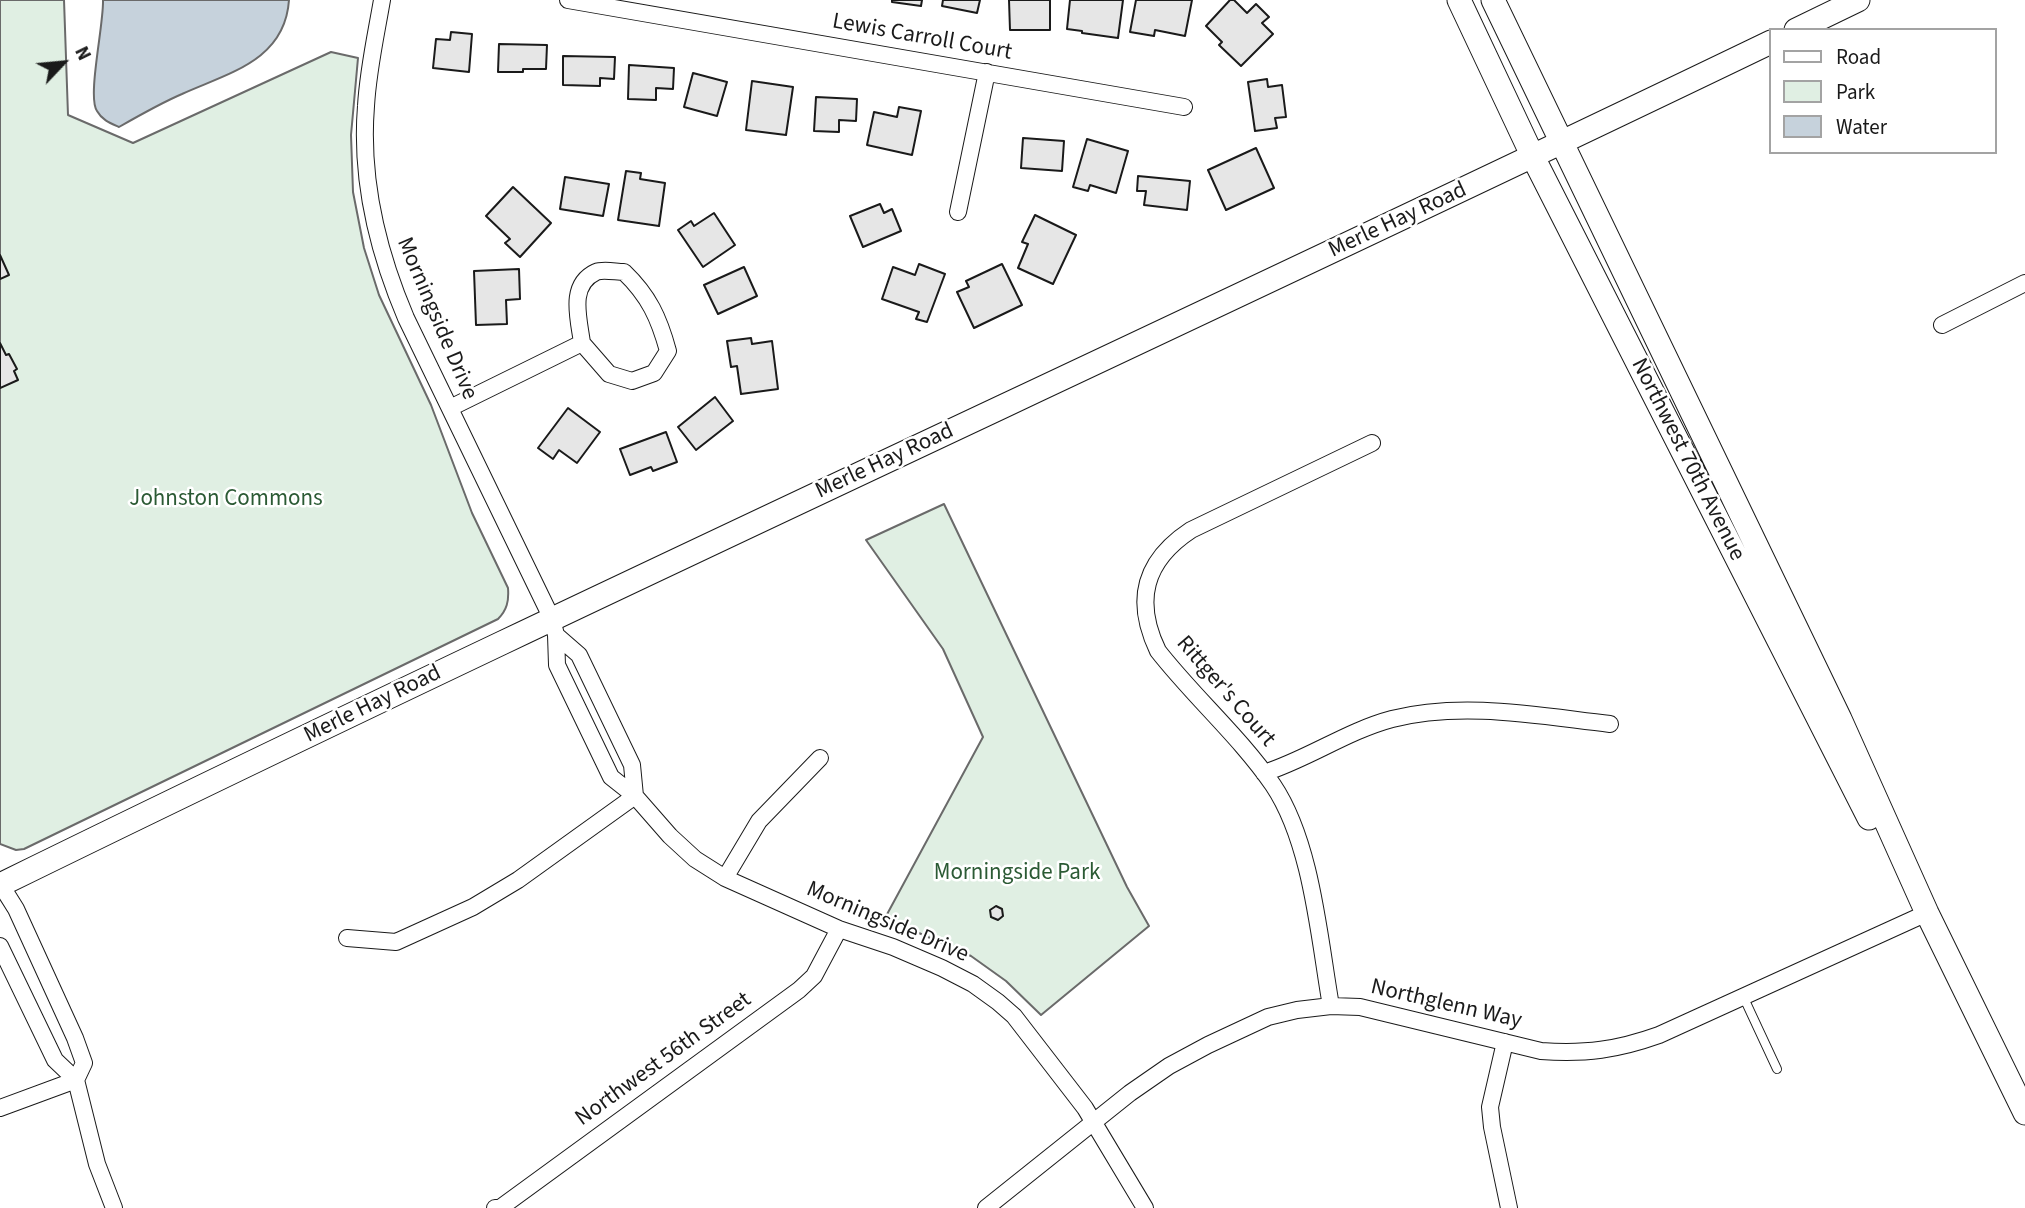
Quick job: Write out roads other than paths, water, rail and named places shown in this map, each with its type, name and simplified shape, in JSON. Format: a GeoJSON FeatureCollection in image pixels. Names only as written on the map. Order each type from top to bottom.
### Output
{"type":"FeatureCollection","features":[{"type":"Feature","properties":{"kind":"main road","name":"Northwest 70th Avenue"},"geometry":{"type":"LineString","coordinates":[[1459,0],[1533,158],[1894,866],[1927,913]]}},
{"type":"Feature","properties":{"kind":"main road","name":"Northwest 70th Avenue"},"geometry":{"type":"LineString","coordinates":[[1493,0],[1840,719],[1927,913],[2025,1113]]}},
{"type":"Feature","properties":{"kind":"main road"},"geometry":{"type":"LineString","coordinates":[[1800,28],[1858,0]]}},
{"type":"Feature","properties":{"kind":"main road","name":"Merle Hay Road"},"geometry":{"type":"LineString","coordinates":[[0,884],[554,627],[1770,42]]}},
{"type":"Feature","properties":{"kind":"street","name":"Morningside Drive"},"geometry":{"type":"LineString","coordinates":[[382,0],[366,106],[365,150],[369,196],[377,239],[391,282],[554,627],[579,655],[632,765],[635,796]]}},
{"type":"Feature","properties":{"kind":"street","name":"Lewis Carroll Court"},"geometry":{"type":"LineString","coordinates":[[568,0],[1184,107]]}},
{"type":"Feature","properties":{"kind":"street"},"geometry":{"type":"LineString","coordinates":[[958,212],[986,72]]}},
{"type":"Feature","properties":{"kind":"street"},"geometry":{"type":"LineString","coordinates":[[597,272],[624,272],[641,288],[660,322],[668,351],[654,373],[632,381],[609,374],[582,342],[576,300],[582,284],[597,272]]}},
{"type":"Feature","properties":{"kind":"street"},"geometry":{"type":"LineString","coordinates":[[1942,325],[2025,283]]}},
{"type":"Feature","properties":{"kind":"street"},"geometry":{"type":"LineString","coordinates":[[450,408],[582,342]]}},
{"type":"Feature","properties":{"kind":"street","name":"Rittger's Court"},"geometry":{"type":"LineString","coordinates":[[1331,1006],[1299,840],[1289,813],[1264,773],[1158,652],[1148,631],[1145,595],[1150,575],[1160,557],[1174,541],[1191,530],[1372,443]]}},
{"type":"Feature","properties":{"kind":"street","name":"Morningside Drive"},"geometry":{"type":"LineString","coordinates":[[554,627],[557,665],[611,776],[635,796],[670,836],[695,859],[725,878],[839,929],[942,968],[973,984],[998,1002],[1014,1016],[1040,1048],[1094,1124],[1145,1208]]}},
{"type":"Feature","properties":{"kind":"street"},"geometry":{"type":"LineString","coordinates":[[1264,773],[1356,731],[1392,719],[1434,712],[1486,711],[1610,724]]}},
{"type":"Feature","properties":{"kind":"street"},"geometry":{"type":"LineString","coordinates":[[725,878],[759,821],[820,758]]}},
{"type":"Feature","properties":{"kind":"street"},"geometry":{"type":"LineString","coordinates":[[347,938],[396,942],[473,907],[519,880],[635,796]]}},
{"type":"Feature","properties":{"kind":"street"},"geometry":{"type":"LineString","coordinates":[[0,884],[16,909],[84,1063],[76,1080],[0,1108]]}},
{"type":"Feature","properties":{"kind":"street","name":"Northglenn Way"},"geometry":{"type":"LineString","coordinates":[[986,1208],[1150,1079],[1208,1045],[1268,1017],[1331,1006],[1360,1007],[1541,1051],[1602,1051],[1659,1035],[1927,913]]}},
{"type":"Feature","properties":{"kind":"street","name":"Northwest 56th Street"},"geometry":{"type":"LineString","coordinates":[[495,1208],[500,1208],[799,990],[814,976],[839,929]]}},
{"type":"Feature","properties":{"kind":"street"},"geometry":{"type":"LineString","coordinates":[[0,946],[55,1060],[76,1080],[97,1164],[114,1208]]}},
{"type":"Feature","properties":{"kind":"street"},"geometry":{"type":"LineString","coordinates":[[1505,1042],[1490,1107],[1509,1208]]}},
{"type":"Feature","properties":{"kind":"lane"},"geometry":{"type":"LineString","coordinates":[[1744,996],[1777,1069]]}},
{"type":"Feature","properties":{"kind":"water"},"geometry":{"type":"Polygon","coordinates":[[[103,0],[289,0],[285,21],[266,51],[235,71],[166,101],[119,127],[101,117],[94,103],[103,0]]]}},
{"type":"Feature","properties":{"kind":"park label","name":"Johnston Commons"},"geometry":{"type":"Point","coordinates":[226,500]}},
{"type":"Feature","properties":{"kind":"park label","name":"Morningside Park"},"geometry":{"type":"Point","coordinates":[1017,874]}}]}
